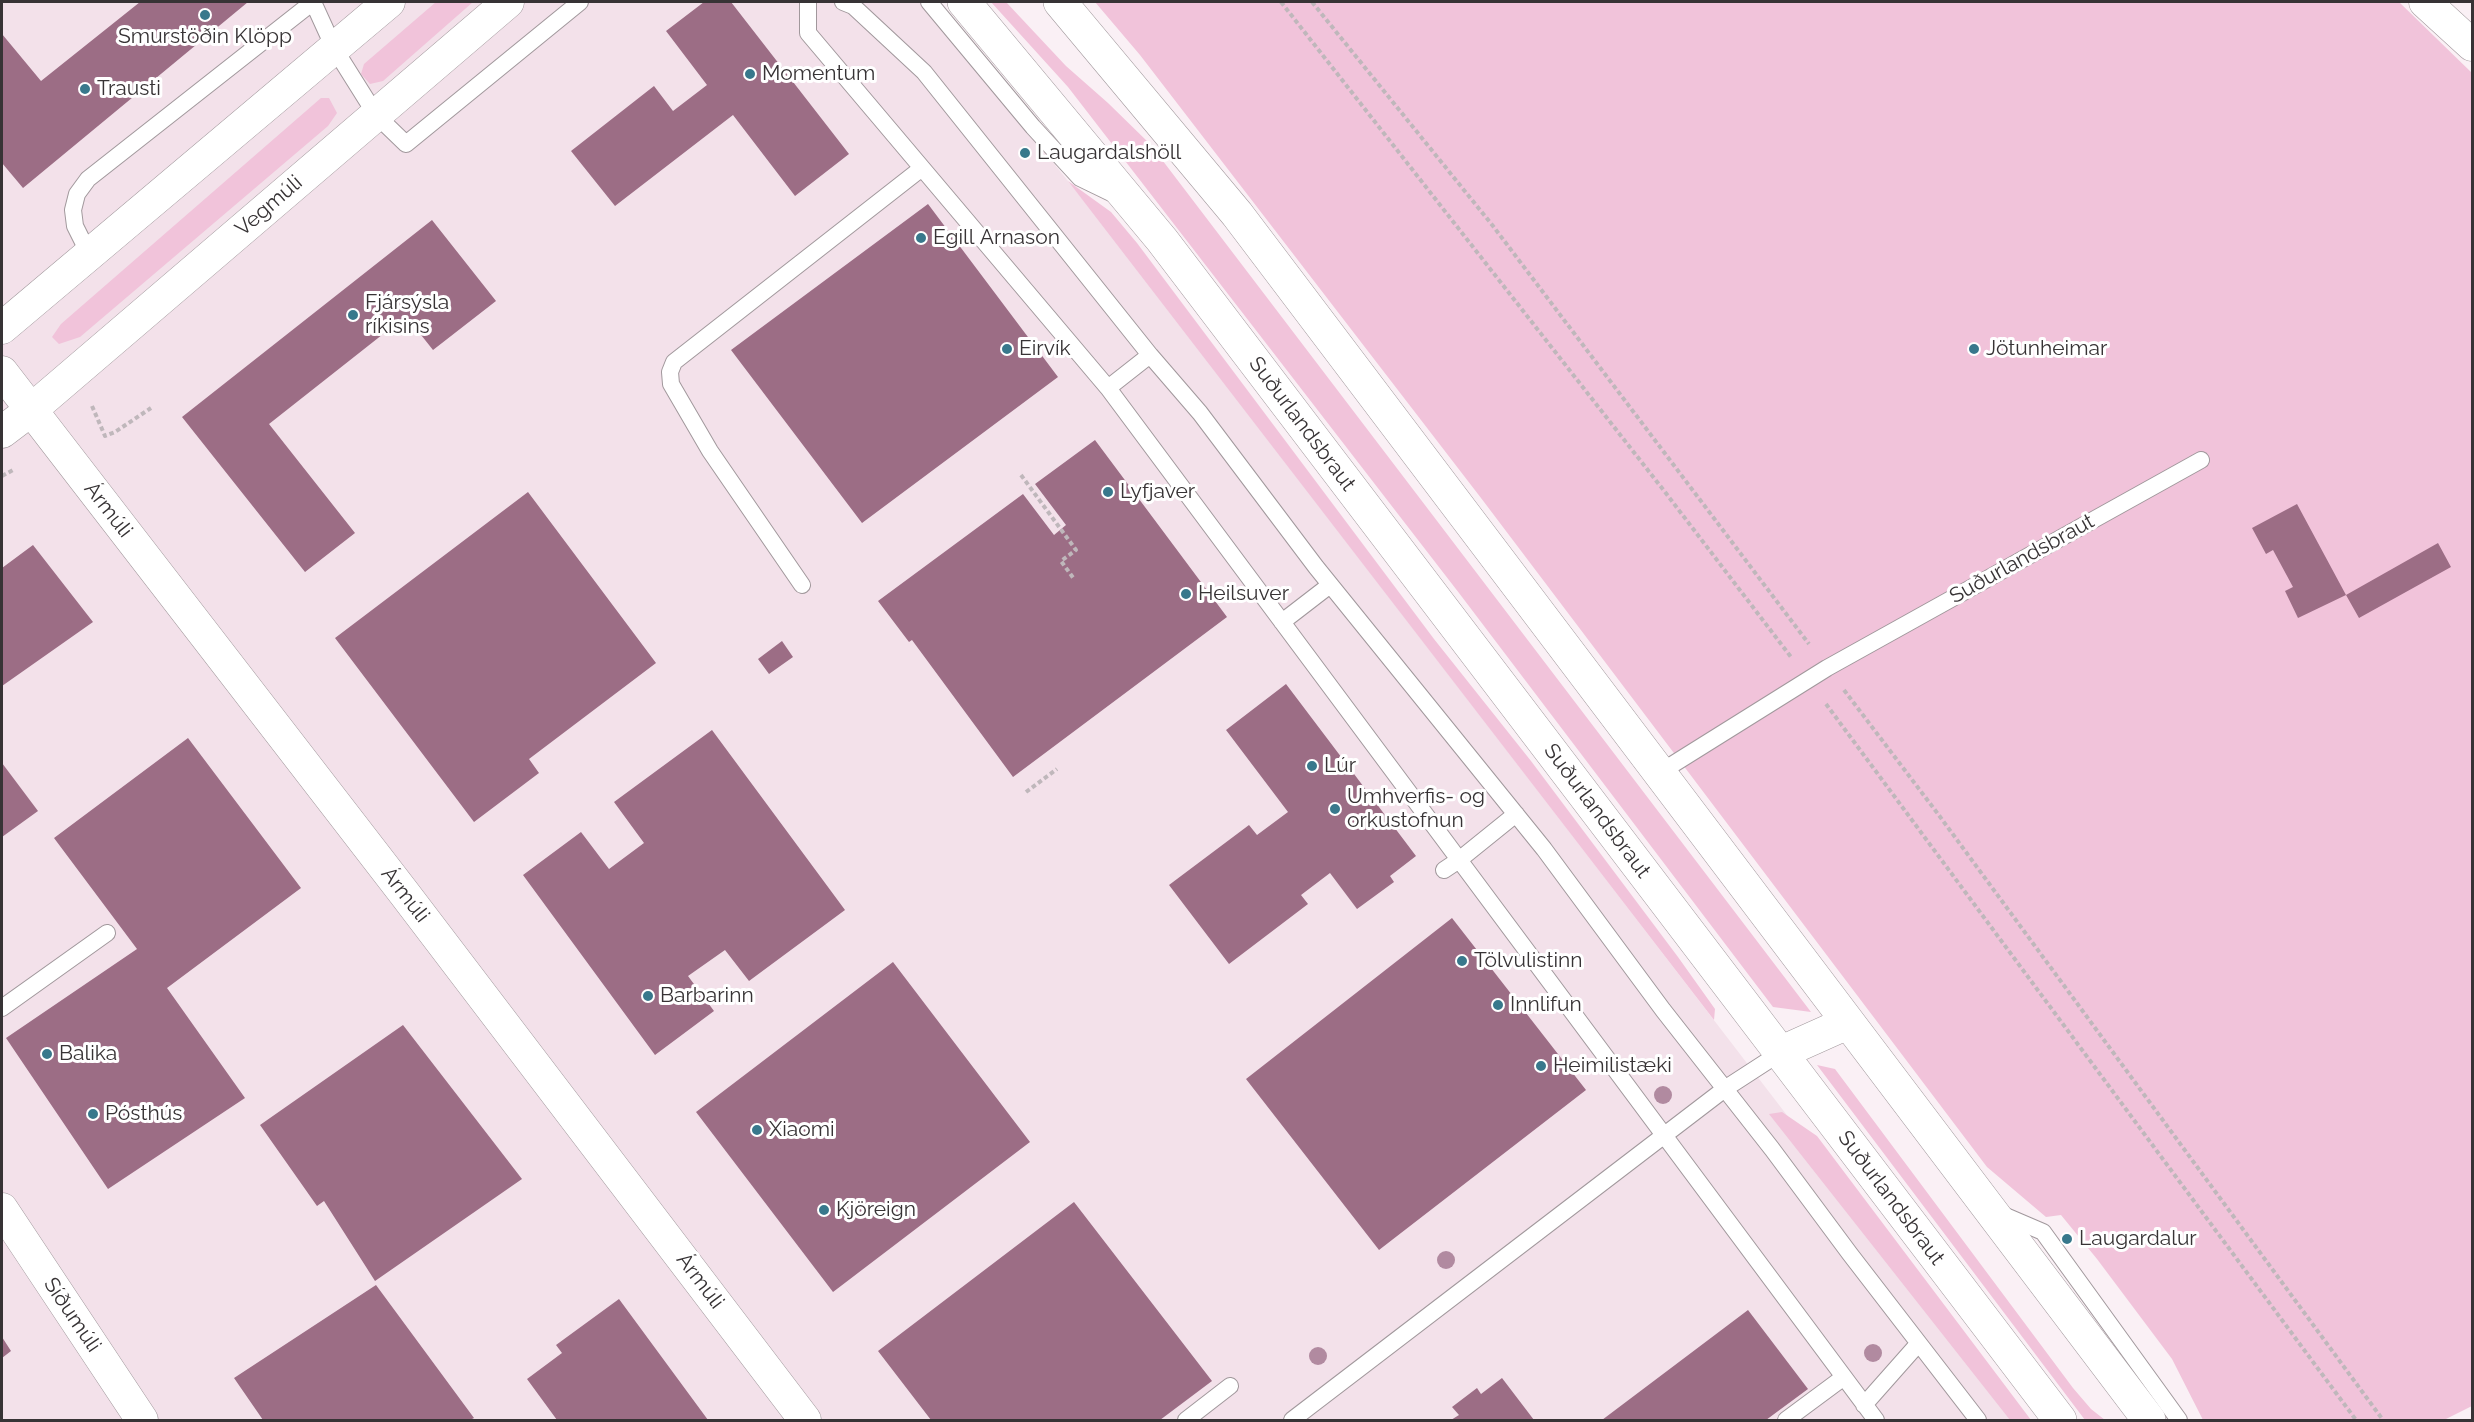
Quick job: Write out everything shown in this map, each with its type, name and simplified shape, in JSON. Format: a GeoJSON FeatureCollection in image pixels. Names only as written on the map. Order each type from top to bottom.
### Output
{"type":"FeatureCollection","features":[{"type":"Feature","properties":{"kind":"main road","name":"Suðurlandsbraut"},"geometry":{"type":"LineString","coordinates":[[964,2],[1162,240],[2060,1420]]}},
{"type":"Feature","properties":{"kind":"main road"},"geometry":{"type":"LineString","coordinates":[[1060,2],[1237,214],[2149,1420]]}},
{"type":"Feature","properties":{"kind":"main road"},"geometry":{"type":"LineString","coordinates":[[1780,1053],[1847,1023]]}},
{"type":"Feature","properties":{"kind":"street"},"geometry":{"type":"LineString","coordinates":[[2,328],[389,2]]}},
{"type":"Feature","properties":{"kind":"street","name":"Vegmúli"},"geometry":{"type":"LineString","coordinates":[[31,410],[508,2]]}},
{"type":"Feature","properties":{"kind":"street"},"geometry":{"type":"LineString","coordinates":[[2425,2],[2472,45]]}},
{"type":"Feature","properties":{"kind":"street","name":"Ármúli"},"geometry":{"type":"LineString","coordinates":[[2,372],[410,900],[806,1420]]}},
{"type":"Feature","properties":{"kind":"street"},"geometry":{"type":"LineString","coordinates":[[2,432],[31,410]]}},
{"type":"Feature","properties":{"kind":"street","name":"Síðumúli"},"geometry":{"type":"LineString","coordinates":[[2,1209],[142,1420]]}},
{"type":"Feature","properties":{"kind":"lane"},"geometry":{"type":"LineString","coordinates":[[89,254],[75,226],[73,210],[77,194],[88,180],[313,2],[334,48],[376,115],[406,144],[580,2]]}},
{"type":"Feature","properties":{"kind":"lane"},"geometry":{"type":"LineString","coordinates":[[808,2],[808,33],[1108,388],[1876,1420]]}},
{"type":"Feature","properties":{"kind":"lane"},"geometry":{"type":"LineString","coordinates":[[843,2],[854,6],[924,72],[1200,413],[1330,585],[1516,814],[1663,1010],[1726,1088],[1918,1344],[1978,1420]]}},
{"type":"Feature","properties":{"kind":"lane","name":"Suðurlandsbraut"},"geometry":{"type":"LineString","coordinates":[[929,2],[1033,127],[1080,178],[1132,203]]}},
{"type":"Feature","properties":{"kind":"lane"},"geometry":{"type":"LineString","coordinates":[[802,585],[710,451],[671,384],[670,372],[674,362],[922,168]]}},
{"type":"Feature","properties":{"kind":"lane"},"geometry":{"type":"LineString","coordinates":[[1108,388],[1150,354]]}},
{"type":"Feature","properties":{"kind":"lane","name":"Suðurlandsbraut"},"geometry":{"type":"LineString","coordinates":[[1659,772],[1827,668],[2202,460]]}},
{"type":"Feature","properties":{"kind":"lane"},"geometry":{"type":"LineString","coordinates":[[1282,622],[1330,585]]}},
{"type":"Feature","properties":{"kind":"lane"},"geometry":{"type":"LineString","coordinates":[[1444,870],[1516,814]]}},
{"type":"Feature","properties":{"kind":"lane"},"geometry":{"type":"LineString","coordinates":[[2,1008],[107,933]]}},
{"type":"Feature","properties":{"kind":"lane"},"geometry":{"type":"LineString","coordinates":[[1292,1420],[1726,1088],[1780,1053]]}},
{"type":"Feature","properties":{"kind":"lane"},"geometry":{"type":"LineString","coordinates":[[1988,1209],[2043,1232],[2179,1420]]}},
{"type":"Feature","properties":{"kind":"lane"},"geometry":{"type":"LineString","coordinates":[[1864,1405],[1918,1344]]}},
{"type":"Feature","properties":{"kind":"lane"},"geometry":{"type":"LineString","coordinates":[[1786,1420],[1844,1377]]}},
{"type":"Feature","properties":{"kind":"lane"},"geometry":{"type":"LineString","coordinates":[[1186,1420],[1230,1386]]}},
{"type":"Feature","properties":{"kind":"path"},"geometry":{"type":"LineString","coordinates":[[1312,2],[1500,236],[1938,814],[2382,1420]]}},
{"type":"Feature","properties":{"kind":"path"},"geometry":{"type":"LineString","coordinates":[[91,404],[105,435],[115,432],[151,408]]}},
{"type":"Feature","properties":{"kind":"path"},"geometry":{"type":"LineString","coordinates":[[2,476],[13,470]]}},
{"type":"Feature","properties":{"kind":"path"},"geometry":{"type":"LineString","coordinates":[[1021,475],[1076,550],[1061,561],[1074,579]]}},
{"type":"Feature","properties":{"kind":"path"},"geometry":{"type":"LineString","coordinates":[[1026,792],[1057,769]]}},
{"type":"Feature","properties":{"kind":"shaded area"},"geometry":{"type":"Polygon","coordinates":[[[2,2],[924,2],[1101,222],[2021,1420],[2,1420],[2,2]]]}},
{"type":"Feature","properties":{"kind":"shaded area"},"geometry":{"type":"Polygon","coordinates":[[[436,2],[473,2],[383,81],[370,84],[361,74],[364,64],[436,2]]]}},
{"type":"Feature","properties":{"kind":"shaded area"},"geometry":{"type":"Polygon","coordinates":[[[991,2],[1006,2],[1066,66],[1150,144],[1811,1012],[1773,1007],[1459,593],[1068,87],[991,2]]]}},
{"type":"Feature","properties":{"kind":"shaded area"},"geometry":{"type":"Polygon","coordinates":[[[1095,2],[2399,2],[2472,73],[2472,1406],[2444,1420],[2203,1420],[2172,1359],[2097,1259],[2061,1215],[2046,1217],[1987,1167],[1481,498],[1140,55],[1095,2]]]}},
{"type":"Feature","properties":{"kind":"shaded area"},"geometry":{"type":"Polygon","coordinates":[[[321,98],[329,98],[337,113],[328,126],[80,337],[59,344],[52,337],[61,324],[321,98]]]}},
{"type":"Feature","properties":{"kind":"shaded area"},"geometry":{"type":"Polygon","coordinates":[[[1068,181],[1111,212],[1137,243],[1434,639],[1531,761],[1678,957],[1715,1009],[1714,1020],[1068,181]]]}},
{"type":"Feature","properties":{"kind":"shaded area"},"geometry":{"type":"Polygon","coordinates":[[[1817,1065],[1835,1069],[2073,1388],[2091,1409],[2105,1420],[2085,1420],[1817,1065]]]}},
{"type":"Feature","properties":{"kind":"shaded area"},"geometry":{"type":"Polygon","coordinates":[[[1782,1112],[1817,1136],[2031,1420],[2010,1420],[1769,1114],[1782,1112]]]}},
{"type":"Feature","properties":{"kind":"building"},"geometry":{"type":"Polygon","coordinates":[[[140,2],[248,2],[23,188],[2,163],[2,34],[41,81],[140,2]]]}},
{"type":"Feature","properties":{"kind":"building"},"geometry":{"type":"Polygon","coordinates":[[[704,2],[731,2],[849,154],[795,196],[733,115],[615,206],[571,151],[654,86],[673,111],[707,85],[666,31],[704,2]]]}},
{"type":"Feature","properties":{"kind":"building"},"geometry":{"type":"Polygon","coordinates":[[[928,204],[1058,377],[862,523],[731,350],[928,204]]]}},
{"type":"Feature","properties":{"kind":"building"},"geometry":{"type":"Polygon","coordinates":[[[432,220],[496,301],[433,350],[406,316],[269,424],[355,533],[305,572],[182,417],[432,220]]]}},
{"type":"Feature","properties":{"kind":"building"},"geometry":{"type":"Polygon","coordinates":[[[1095,440],[1227,617],[1013,777],[912,640],[909,642],[878,601],[1023,494],[1054,535],[1066,525],[1035,484],[1095,440]]]}},
{"type":"Feature","properties":{"kind":"building"},"geometry":{"type":"Polygon","coordinates":[[[528,492],[656,663],[529,759],[539,773],[474,822],[335,638],[528,492]]]}},
{"type":"Feature","properties":{"kind":"building"},"geometry":{"type":"Polygon","coordinates":[[[2297,504],[2346,595],[2298,618],[2285,591],[2293,587],[2273,550],[2266,554],[2252,528],[2297,504]]]}},
{"type":"Feature","properties":{"kind":"building"},"geometry":{"type":"Polygon","coordinates":[[[2438,543],[2451,567],[2359,618],[2346,595],[2438,543]]]}},
{"type":"Feature","properties":{"kind":"building"},"geometry":{"type":"Polygon","coordinates":[[[33,545],[93,622],[2,686],[2,568],[33,545]]]}},
{"type":"Feature","properties":{"kind":"building"},"geometry":{"type":"Polygon","coordinates":[[[782,641],[793,657],[769,674],[758,659],[782,641]]]}},
{"type":"Feature","properties":{"kind":"building"},"geometry":{"type":"Polygon","coordinates":[[[1286,684],[1416,856],[1390,876],[1394,882],[1357,909],[1330,873],[1301,895],[1308,904],[1229,964],[1169,885],[1249,825],[1257,835],[1288,812],[1226,730],[1286,684]]]}},
{"type":"Feature","properties":{"kind":"building"},"geometry":{"type":"Polygon","coordinates":[[[712,730],[845,910],[749,981],[725,950],[688,976],[714,1011],[655,1055],[523,875],[581,832],[609,869],[644,843],[614,802],[712,730]]]}},
{"type":"Feature","properties":{"kind":"building"},"geometry":{"type":"Polygon","coordinates":[[[188,738],[301,888],[167,988],[245,1098],[108,1189],[6,1038],[137,949],[54,838],[188,738]]]}},
{"type":"Feature","properties":{"kind":"building"},"geometry":{"type":"Polygon","coordinates":[[[2,763],[38,811],[2,837],[2,763]]]}},
{"type":"Feature","properties":{"kind":"building"},"geometry":{"type":"Polygon","coordinates":[[[1452,918],[1586,1090],[1379,1250],[1246,1079],[1452,918]]]}},
{"type":"Feature","properties":{"kind":"building"},"geometry":{"type":"Polygon","coordinates":[[[893,962],[1030,1142],[833,1292],[696,1112],[893,962]]]}},
{"type":"Feature","properties":{"kind":"building"},"geometry":{"type":"Polygon","coordinates":[[[403,1025],[522,1179],[375,1281],[324,1201],[317,1206],[260,1125],[403,1025]]]}},
{"type":"Feature","properties":{"kind":"building"},"geometry":{"type":"Polygon","coordinates":[[[1074,1202],[1212,1381],[1160,1420],[931,1420],[878,1351],[1074,1202]]]}},
{"type":"Feature","properties":{"kind":"building"},"geometry":{"type":"Polygon","coordinates":[[[376,1285],[474,1418],[470,1420],[263,1420],[234,1378],[376,1285]]]}},
{"type":"Feature","properties":{"kind":"building"},"geometry":{"type":"Polygon","coordinates":[[[619,1299],[708,1420],[557,1420],[527,1379],[562,1353],[556,1345],[619,1299]]]}},
{"type":"Feature","properties":{"kind":"building"},"geometry":{"type":"Polygon","coordinates":[[[1748,1310],[1808,1389],[1766,1420],[1602,1420],[1748,1310]]]}},
{"type":"Feature","properties":{"kind":"building"},"geometry":{"type":"Polygon","coordinates":[[[2,1337],[11,1351],[2,1358],[2,1337]]]}},
{"type":"Feature","properties":{"kind":"building"},"geometry":{"type":"Polygon","coordinates":[[[1502,1378],[1534,1420],[1451,1420],[1459,1415],[1452,1407],[1477,1388],[1481,1394],[1502,1378]]]}},
{"type":"Feature","properties":{"kind":"place","name":"Smurstöðin Klöpp"},"geometry":{"type":"Point","coordinates":[205,15]}},
{"type":"Feature","properties":{"kind":"place","name":"Momentum"},"geometry":{"type":"Point","coordinates":[750,74]}},
{"type":"Feature","properties":{"kind":"place","name":"Trausti"},"geometry":{"type":"Point","coordinates":[85,89]}},
{"type":"Feature","properties":{"kind":"place","name":"Laugardalshöll"},"geometry":{"type":"Point","coordinates":[1025,153]}},
{"type":"Feature","properties":{"kind":"place","name":"Egill Arnason"},"geometry":{"type":"Point","coordinates":[921,238]}},
{"type":"Feature","properties":{"kind":"place","name":"Fjársýsla ríkisins"},"geometry":{"type":"Point","coordinates":[353,315]}},
{"type":"Feature","properties":{"kind":"place","name":"Eirvík"},"geometry":{"type":"Point","coordinates":[1007,349]}},
{"type":"Feature","properties":{"kind":"place","name":"Jötunheimar"},"geometry":{"type":"Point","coordinates":[1974,349]}},
{"type":"Feature","properties":{"kind":"place","name":"Lyfjaver"},"geometry":{"type":"Point","coordinates":[1108,492]}},
{"type":"Feature","properties":{"kind":"place","name":"Heilsuver"},"geometry":{"type":"Point","coordinates":[1186,594]}},
{"type":"Feature","properties":{"kind":"place","name":"Lúr"},"geometry":{"type":"Point","coordinates":[1312,766]}},
{"type":"Feature","properties":{"kind":"place","name":"Umhverfis- og orkustofnun"},"geometry":{"type":"Point","coordinates":[1335,809]}},
{"type":"Feature","properties":{"kind":"place","name":"Tölvulistinn"},"geometry":{"type":"Point","coordinates":[1462,961]}},
{"type":"Feature","properties":{"kind":"place","name":"Barbarinn"},"geometry":{"type":"Point","coordinates":[648,996]}},
{"type":"Feature","properties":{"kind":"place","name":"Innlifun"},"geometry":{"type":"Point","coordinates":[1498,1005]}},
{"type":"Feature","properties":{"kind":"place","name":"Balika"},"geometry":{"type":"Point","coordinates":[47,1054]}},
{"type":"Feature","properties":{"kind":"place","name":"Heimilistæki"},"geometry":{"type":"Point","coordinates":[1541,1066]}},
{"type":"Feature","properties":{"kind":"place","name":"Pósthús"},"geometry":{"type":"Point","coordinates":[93,1114]}},
{"type":"Feature","properties":{"kind":"place","name":"Xiaomi"},"geometry":{"type":"Point","coordinates":[757,1130]}},
{"type":"Feature","properties":{"kind":"place","name":"Kjöreign"},"geometry":{"type":"Point","coordinates":[824,1210]}},
{"type":"Feature","properties":{"kind":"place","name":"Laugardalur"},"geometry":{"type":"Point","coordinates":[2067,1239]}}]}
